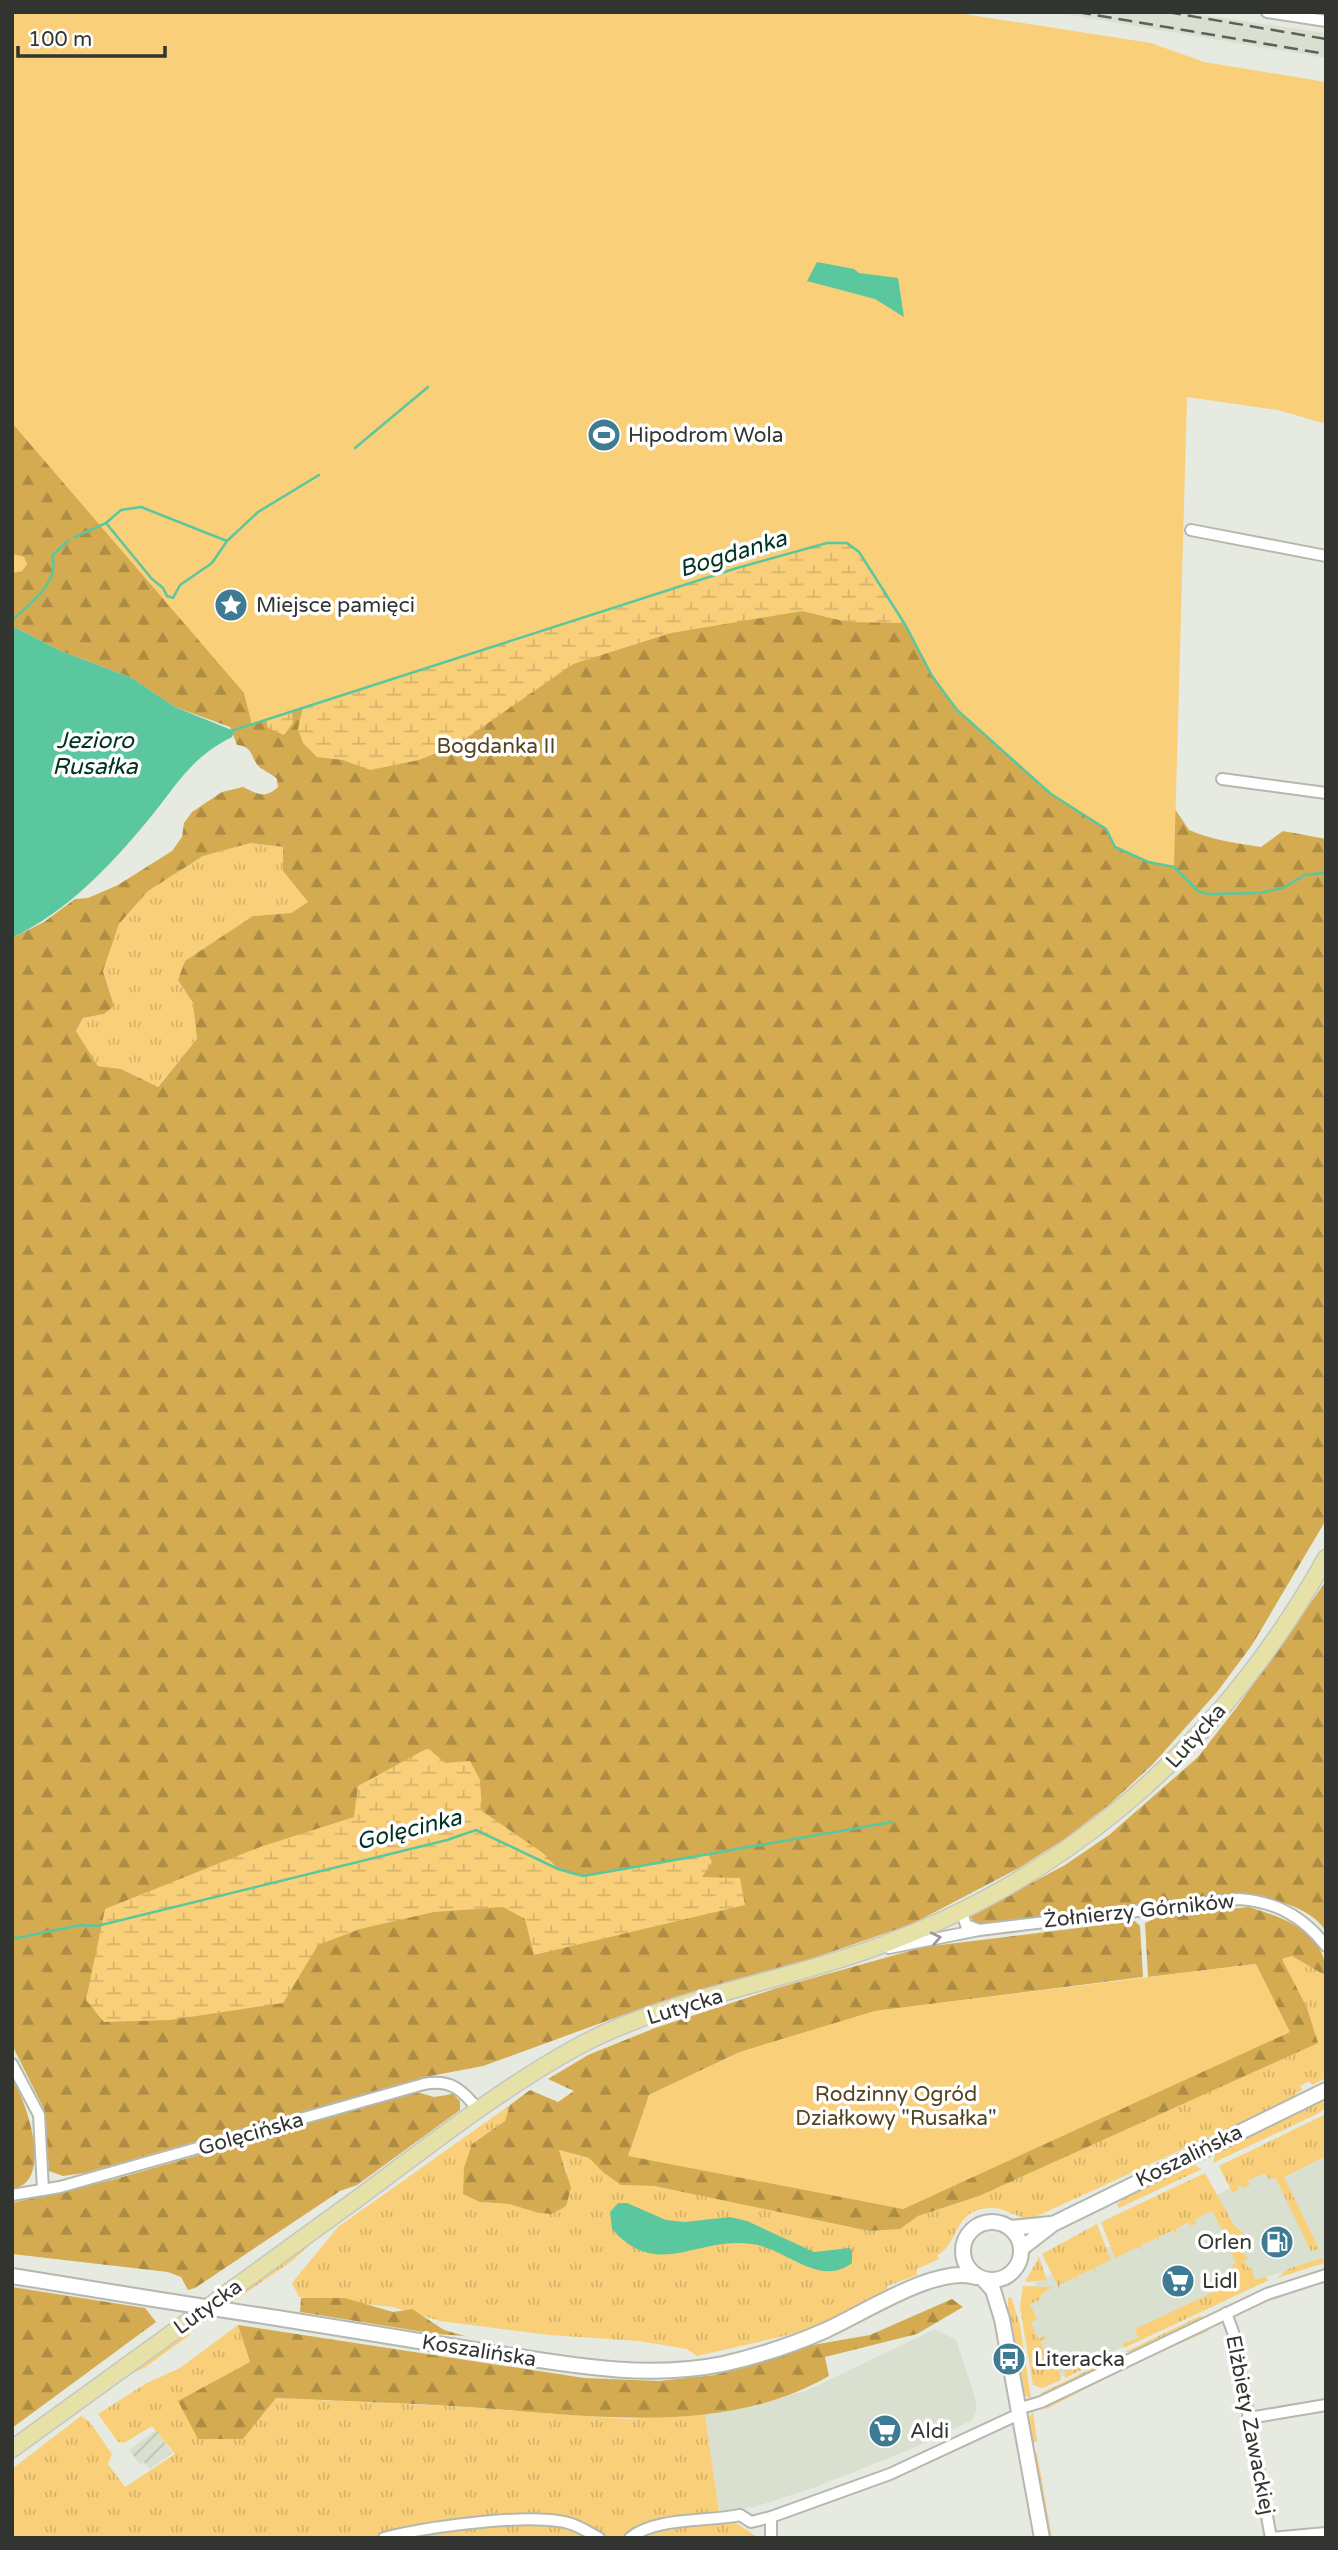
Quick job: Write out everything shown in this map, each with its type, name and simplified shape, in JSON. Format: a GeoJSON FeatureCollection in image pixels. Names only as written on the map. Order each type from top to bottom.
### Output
{"type":"FeatureCollection","features":[{"type":"Feature","properties":{"kind":"main road","name":"Lutycka"},"geometry":{"type":"LineString","coordinates":[[12,2449],[479,2111],[553,2061],[604,2034],[660,2013],[845,1958],[961,1910],[1078,1843],[1162,1774],[1200,1734],[1261,1657],[1326,1559]]}},
{"type":"Feature","properties":{"kind":"street"},"geometry":{"type":"LineString","coordinates":[[1267,12],[1326,21]]}},
{"type":"Feature","properties":{"kind":"street"},"geometry":{"type":"LineString","coordinates":[[1191,530],[1326,556]]}},
{"type":"Feature","properties":{"kind":"street"},"geometry":{"type":"LineString","coordinates":[[1222,779],[1326,793]]}},
{"type":"Feature","properties":{"kind":"street","name":"Żołnierzy Górników"},"geometry":{"type":"LineString","coordinates":[[845,1958],[979,1930],[1238,1899],[1261,1902],[1287,1911],[1308,1926],[1326,1946]]}},
{"type":"Feature","properties":{"kind":"street"},"geometry":{"type":"LineString","coordinates":[[961,1910],[966,1925],[979,1930]]}},
{"type":"Feature","properties":{"kind":"street"},"geometry":{"type":"LineString","coordinates":[[12,2064],[39,2115],[43,2190]]}},
{"type":"Feature","properties":{"kind":"street","name":"Golęcińska"},"geometry":{"type":"LineString","coordinates":[[12,2196],[43,2190],[424,2084],[440,2082],[454,2085],[479,2111]]}},
{"type":"Feature","properties":{"kind":"street","name":"Koszalińska"},"geometry":{"type":"LineString","coordinates":[[1022,2248],[1053,2224],[1326,2090]]}},
{"type":"Feature","properties":{"kind":"street"},"geometry":{"type":"LineString","coordinates":[[1002,2319],[1005,2288],[1022,2248],[1010,2228],[992,2222],[981,2224],[971,2231],[962,2249],[968,2269],[993,2290],[1002,2319],[1042,2538]]}},
{"type":"Feature","properties":{"kind":"street","name":"Koszalińska"},"geometry":{"type":"LineString","coordinates":[[1010,2228],[1053,2224]]}},
{"type":"Feature","properties":{"kind":"street","name":"Koszalińska"},"geometry":{"type":"LineString","coordinates":[[933,2279],[953,2263],[962,2249]]}},
{"type":"Feature","properties":{"kind":"street","name":"Koszalińska"},"geometry":{"type":"LineString","coordinates":[[12,2276],[588,2368],[671,2371],[723,2364],[787,2346],[933,2279],[959,2274],[980,2278]]}},
{"type":"Feature","properties":{"kind":"street"},"geometry":{"type":"LineString","coordinates":[[980,2278],[1002,2279],[1010,2274]]}},
{"type":"Feature","properties":{"kind":"street"},"geometry":{"type":"LineString","coordinates":[[629,2538],[640,2529],[654,2525],[740,2515],[751,2522],[890,2474],[1226,2313],[1277,2290],[1326,2275]]}},
{"type":"Feature","properties":{"kind":"street","name":"Elżbiety Zawackiej"},"geometry":{"type":"LineString","coordinates":[[1226,2313],[1233,2332],[1271,2538]]}},
{"type":"Feature","properties":{"kind":"street"},"geometry":{"type":"LineString","coordinates":[[1249,2418],[1326,2404]]}},
{"type":"Feature","properties":{"kind":"street"},"geometry":{"type":"LineString","coordinates":[[771,2517],[771,2538]]}},
{"type":"Feature","properties":{"kind":"street"},"geometry":{"type":"LineString","coordinates":[[384,2538],[458,2526],[551,2521],[568,2524],[599,2538]]}},
{"type":"Feature","properties":{"kind":"street"},"geometry":{"type":"LineString","coordinates":[[1271,2538],[1326,2533]]}},
{"type":"Feature","properties":{"kind":"shaded area"},"geometry":{"type":"Polygon","coordinates":[[[1053,12],[1182,12],[1326,33],[1326,58],[1053,12]]]}},
{"type":"Feature","properties":{"kind":"shaded area"},"geometry":{"type":"Polygon","coordinates":[[[1326,2142],[1326,2260],[1269,2276],[1048,2383],[1040,2379],[1026,2301],[1037,2281],[1326,2142]]]}},
{"type":"Feature","properties":{"kind":"shaded area"},"geometry":{"type":"Polygon","coordinates":[[[935,2329],[956,2340],[977,2409],[972,2420],[911,2449],[813,2488],[754,2507],[719,2512],[705,2414],[806,2391],[935,2329]]]}},
{"type":"Feature","properties":{"kind":"shaded area"},"geometry":{"type":"Polygon","coordinates":[[[156,2430],[172,2453],[150,2469],[144,2462],[140,2464],[129,2450],[156,2430]]]}},
{"type":"Feature","properties":{"kind":"green space","name":"Hipodrom Wola"},"geometry":{"type":"Polygon","coordinates":[[[12,12],[951,12],[1151,43],[1204,62],[1326,82],[1326,424],[1278,410],[1187,397],[1174,867],[1148,862],[1115,847],[1105,829],[1051,794],[957,710],[932,676],[906,626],[859,552],[847,543],[827,543],[737,568],[252,725],[244,693],[12,423],[12,12]]]}},
{"type":"Feature","properties":{"kind":"green space","name":"Bogdanka II"},"geometry":{"type":"Polygon","coordinates":[[[12,369],[694,439],[1171,803],[1189,830],[1215,839],[1261,847],[1283,831],[1326,839],[1326,1520],[1252,1645],[1217,1692],[1153,1764],[1110,1804],[1066,1838],[1019,1868],[912,1924],[805,1961],[623,2015],[483,2066],[425,2077],[84,2173],[63,2176],[49,2171],[44,2109],[12,2045],[12,938],[44,922],[75,899],[88,898],[118,885],[172,851],[182,837],[184,823],[192,812],[222,792],[243,787],[265,794],[278,787],[277,779],[258,766],[250,751],[237,745],[230,727],[175,707],[132,678],[61,651],[12,626],[12,573],[22,571],[27,564],[24,557],[12,554],[12,369]],[[251,843],[203,856],[148,891],[119,924],[103,971],[114,1006],[104,1014],[83,1018],[76,1031],[98,1066],[121,1069],[158,1087],[197,1039],[193,1003],[178,980],[185,961],[253,916],[291,913],[308,902],[283,871],[283,847],[251,843]]]}},
{"type":"Feature","properties":{"kind":"green space"},"geometry":{"type":"Polygon","coordinates":[[[851,527],[909,614],[900,623],[847,622],[802,611],[671,633],[573,664],[458,744],[419,760],[370,770],[343,760],[317,757],[303,743],[298,729],[304,702],[851,527]]]}},
{"type":"Feature","properties":{"kind":"green space"},"geometry":{"type":"Polygon","coordinates":[[[12,554],[24,557],[27,564],[22,571],[12,573],[12,554]]]}},
{"type":"Feature","properties":{"kind":"green space"},"geometry":{"type":"Polygon","coordinates":[[[291,700],[293,723],[284,735],[268,728],[263,707],[291,700]]]}},
{"type":"Feature","properties":{"kind":"green space"},"geometry":{"type":"Polygon","coordinates":[[[251,843],[283,847],[283,871],[308,902],[291,913],[253,916],[178,980],[193,1003],[197,1040],[157,1087],[121,1069],[98,1066],[76,1031],[83,1018],[104,1014],[114,1006],[103,971],[119,924],[148,891],[203,856],[251,843]]]}},
{"type":"Feature","properties":{"kind":"green space"},"geometry":{"type":"Polygon","coordinates":[[[1326,1581],[1326,1931],[1308,1914],[1297,1908],[1273,1900],[1236,1894],[977,1926],[970,1916],[1065,1865],[1109,1835],[1198,1757],[1237,1707],[1326,1581]]]}},
{"type":"Feature","properties":{"kind":"green space"},"geometry":{"type":"Polygon","coordinates":[[[428,1748],[445,1763],[470,1761],[480,1780],[482,1811],[543,1853],[558,1869],[583,1876],[708,1854],[712,1862],[702,1877],[740,1878],[745,1905],[534,1955],[525,1919],[503,1907],[434,1912],[360,1929],[318,1945],[283,2003],[170,2020],[104,2022],[86,2000],[105,1909],[260,1847],[354,1817],[358,1786],[428,1748]]]}},
{"type":"Feature","properties":{"kind":"green space"},"geometry":{"type":"Polygon","coordinates":[[[1249,1907],[1290,1922],[1301,1929],[1319,1948],[1326,1976],[1292,1956],[1282,1959],[1307,2008],[1318,2043],[979,2196],[918,2216],[900,2229],[869,2231],[654,2186],[621,2185],[589,2158],[559,2150],[571,2188],[566,2206],[552,2214],[509,2204],[480,2202],[463,2194],[464,2168],[472,2144],[505,2121],[510,2105],[530,2090],[558,2102],[574,2091],[548,2079],[588,2055],[655,2028],[777,1988],[924,1947],[1135,1921],[1140,1926],[1143,1977],[876,2011],[740,2052],[649,2095],[903,2209],[1070,2131],[1256,1964],[1148,1977],[1145,1923],[1157,1917],[1249,1907]]]}},
{"type":"Feature","properties":{"kind":"green space"},"geometry":{"type":"Polygon","coordinates":[[[1292,1956],[1326,1976],[1326,2078],[1312,2085],[1309,2081],[1300,2086],[1302,2090],[1295,2094],[1296,2097],[1033,2218],[1023,2218],[997,2208],[970,2214],[945,2250],[937,2256],[939,2259],[917,2269],[917,2275],[887,2286],[887,2289],[877,2295],[878,2298],[859,2310],[815,2327],[697,2356],[687,2349],[639,2341],[550,2335],[440,2321],[393,2307],[299,2297],[292,2283],[338,2227],[510,2105],[505,2121],[472,2144],[480,2202],[509,2204],[552,2214],[567,2171],[558,2150],[589,2158],[621,2185],[654,2186],[869,2231],[900,2229],[918,2216],[979,2196],[1317,2043],[1307,2008],[1282,1959],[1292,1956]]]}},
{"type":"Feature","properties":{"kind":"green space","name":"Rodzinny Ogród Działkowy \"Rusałka\""},"geometry":{"type":"Polygon","coordinates":[[[1256,1964],[1290,2032],[903,2209],[628,2156],[649,2095],[740,2052],[875,2011],[1256,1964]]]}},
{"type":"Feature","properties":{"kind":"green space"},"geometry":{"type":"Polygon","coordinates":[[[12,2078],[29,2121],[35,2157],[32,2172],[25,2183],[12,2189],[12,2078]]]}},
{"type":"Feature","properties":{"kind":"green space"},"geometry":{"type":"Polygon","coordinates":[[[417,2092],[434,2097],[453,2094],[460,2101],[460,2110],[357,2185],[340,2191],[195,2288],[188,2290],[181,2277],[168,2272],[12,2254],[12,2203],[112,2180],[417,2092]]]}},
{"type":"Feature","properties":{"kind":"green space"},"geometry":{"type":"Polygon","coordinates":[[[1326,2095],[1326,2108],[1317,2114],[1213,2163],[1216,2151],[1326,2095]]]}},
{"type":"Feature","properties":{"kind":"green space"},"geometry":{"type":"Polygon","coordinates":[[[1326,2114],[1326,2156],[1284,2177],[1319,2249],[1311,2251],[1275,2177],[1269,2179],[1265,2173],[1248,2180],[1250,2185],[1243,2188],[1238,2186],[1239,2190],[1232,2192],[1219,2166],[1326,2114]]]}},
{"type":"Feature","properties":{"kind":"green space"},"geometry":{"type":"Polygon","coordinates":[[[1190,2163],[1202,2169],[1119,2208],[1117,2204],[1139,2187],[1190,2163]]]}},
{"type":"Feature","properties":{"kind":"green space"},"geometry":{"type":"Polygon","coordinates":[[[1205,2173],[1234,2225],[1245,2235],[1239,2239],[1241,2244],[1238,2246],[1248,2259],[1244,2261],[1248,2268],[1251,2268],[1255,2280],[1264,2277],[1269,2280],[1124,2348],[1122,2341],[1125,2343],[1138,2338],[1135,2329],[1239,2280],[1232,2265],[1236,2263],[1225,2240],[1227,2239],[1212,2211],[1195,2219],[1196,2224],[1191,2226],[1188,2222],[1176,2229],[1177,2236],[1174,2230],[1158,2237],[1160,2244],[1156,2238],[1140,2246],[1143,2252],[1138,2247],[1115,2258],[1101,2222],[1205,2173]]]}},
{"type":"Feature","properties":{"kind":"green space"},"geometry":{"type":"Polygon","coordinates":[[[1097,2224],[1111,2260],[1095,2267],[1096,2275],[1093,2269],[1077,2276],[1079,2284],[1075,2277],[1059,2285],[1061,2292],[1042,2254],[1097,2224]]]}},
{"type":"Feature","properties":{"kind":"green space"},"geometry":{"type":"Polygon","coordinates":[[[316,2239],[292,2261],[189,2332],[190,2335],[144,2368],[130,2374],[316,2239]]]}},
{"type":"Feature","properties":{"kind":"green space"},"geometry":{"type":"Polygon","coordinates":[[[1039,2257],[1047,2280],[1025,2282],[1039,2257]]]}},
{"type":"Feature","properties":{"kind":"green space"},"geometry":{"type":"Polygon","coordinates":[[[1323,2258],[1324,2263],[1277,2278],[1288,2269],[1323,2258]]]}},
{"type":"Feature","properties":{"kind":"green space"},"geometry":{"type":"Polygon","coordinates":[[[1023,2286],[1053,2287],[1041,2294],[1040,2300],[1030,2304],[1037,2319],[1031,2323],[1038,2339],[1045,2336],[1046,2339],[1040,2342],[1048,2358],[1054,2356],[1049,2360],[1051,2366],[1058,2364],[1061,2380],[1042,2388],[1033,2385],[1020,2307],[1023,2286]]]}},
{"type":"Feature","properties":{"kind":"green space"},"geometry":{"type":"Polygon","coordinates":[[[12,2287],[145,2308],[156,2322],[12,2428],[12,2287]]]}},
{"type":"Feature","properties":{"kind":"green space"},"geometry":{"type":"Polygon","coordinates":[[[1011,2297],[1020,2325],[1031,2399],[1021,2392],[1008,2324],[1008,2298],[1011,2297]]]}},
{"type":"Feature","properties":{"kind":"green space"},"geometry":{"type":"Polygon","coordinates":[[[301,2298],[345,2298],[393,2312],[412,2309],[444,2330],[465,2336],[436,2334],[300,2312],[301,2298]]]}},
{"type":"Feature","properties":{"kind":"green space"},"geometry":{"type":"Polygon","coordinates":[[[952,2299],[963,2307],[917,2334],[825,2357],[829,2376],[787,2395],[744,2408],[699,2415],[606,2417],[276,2398],[243,2439],[198,2439],[178,2401],[250,2362],[238,2325],[584,2378],[659,2381],[715,2375],[807,2346],[870,2335],[952,2299]]]}},
{"type":"Feature","properties":{"kind":"green space"},"geometry":{"type":"Polygon","coordinates":[[[1200,2316],[1206,2318],[1135,2352],[1125,2352],[1200,2316]]]}},
{"type":"Feature","properties":{"kind":"green space"},"geometry":{"type":"Polygon","coordinates":[[[238,2325],[250,2362],[243,2439],[276,2398],[466,2407],[627,2419],[705,2414],[719,2512],[759,2538],[12,2538],[12,2469],[81,2416],[89,2421],[112,2454],[108,2464],[125,2487],[175,2454],[152,2426],[124,2443],[118,2442],[98,2414],[147,2383],[180,2368],[238,2325]]]}},
{"type":"Feature","properties":{"kind":"green space"},"geometry":{"type":"Polygon","coordinates":[[[1210,2326],[1208,2331],[1127,2367],[1128,2365],[1210,2326]]]}},
{"type":"Feature","properties":{"kind":"green space"},"geometry":{"type":"Polygon","coordinates":[[[1101,2351],[1106,2353],[1105,2358],[1065,2378],[1064,2365],[1068,2371],[1084,2363],[1081,2356],[1086,2362],[1102,2355],[1101,2351]]]}},
{"type":"Feature","properties":{"kind":"green space"},"geometry":{"type":"Polygon","coordinates":[[[1109,2360],[1102,2368],[1040,2398],[1041,2393],[1109,2360]]]}},
{"type":"Feature","properties":{"kind":"green space"},"geometry":{"type":"Polygon","coordinates":[[[1120,2370],[1046,2409],[1041,2407],[1120,2370]]]}},
{"type":"Feature","properties":{"kind":"green space"},"geometry":{"type":"Polygon","coordinates":[[[1033,2411],[1037,2441],[1030,2443],[1026,2423],[1033,2411]]]}},
{"type":"Feature","properties":{"kind":"green space"},"geometry":{"type":"Polygon","coordinates":[[[1037,2453],[1052,2538],[1047,2538],[1032,2454],[1037,2453]]]}},
{"type":"Feature","properties":{"kind":"water"},"geometry":{"type":"Polygon","coordinates":[[[817,262],[854,269],[859,273],[898,278],[904,317],[875,299],[807,281],[817,262]]]}},
{"type":"Feature","properties":{"kind":"water","name":"Jezioro Rusałka"},"geometry":{"type":"Polygon","coordinates":[[[12,626],[61,651],[132,678],[175,707],[234,731],[232,737],[205,754],[185,773],[134,837],[87,886],[52,914],[12,938],[12,626]]]}},
{"type":"Feature","properties":{"kind":"water"},"geometry":{"type":"Polygon","coordinates":[[[618,2203],[627,2203],[666,2220],[685,2222],[730,2217],[747,2221],[814,2252],[849,2248],[852,2250],[852,2263],[840,2270],[815,2269],[752,2244],[732,2243],[678,2253],[645,2252],[629,2244],[612,2229],[610,2212],[618,2203]]]}},
{"type":"Feature","properties":{"kind":"waterway"},"geometry":{"type":"LineString","coordinates":[[355,448],[428,387]]}},
{"type":"Feature","properties":{"kind":"waterway"},"geometry":{"type":"LineString","coordinates":[[106,523],[121,510],[141,507],[227,541],[258,512],[319,475]]}},
{"type":"Feature","properties":{"kind":"waterway"},"geometry":{"type":"LineString","coordinates":[[75,537],[106,523],[167,596],[173,598],[180,585],[212,563],[227,541]]}},
{"type":"Feature","properties":{"kind":"waterway"},"geometry":{"type":"LineString","coordinates":[[12,620],[42,592],[52,574],[52,556],[69,540]]}},
{"type":"Feature","properties":{"kind":"waterway","name":"Bogdanka"},"geometry":{"type":"LineString","coordinates":[[231,731],[737,568],[827,543],[847,543],[859,552],[906,626],[932,676],[957,710],[1051,794],[1106,829],[1115,847],[1148,862],[1174,867],[1198,891],[1207,894],[1259,893],[1283,888],[1305,875],[1326,875]]}},
{"type":"Feature","properties":{"kind":"waterway","name":"Golęcinka"},"geometry":{"type":"LineString","coordinates":[[12,1939],[80,1925],[97,1926],[447,1840],[476,1830],[558,1869],[583,1876],[892,1822]]}},
{"type":"Feature","properties":{"kind":"railway"},"geometry":{"type":"LineString","coordinates":[[1077,12],[1326,54]]}},
{"type":"Feature","properties":{"kind":"railway"},"geometry":{"type":"LineString","coordinates":[[1167,12],[1326,39]]}},
{"type":"Feature","properties":{"kind":"place","name":"Hipodrom Wola"},"geometry":{"type":"Point","coordinates":[604,435]}},
{"type":"Feature","properties":{"kind":"place","name":"Miejsce pamięci"},"geometry":{"type":"Point","coordinates":[231,605]}},
{"type":"Feature","properties":{"kind":"place","name":"Orlen"},"geometry":{"type":"Point","coordinates":[1277,2242]}},
{"type":"Feature","properties":{"kind":"place","name":"Lidl"},"geometry":{"type":"Point","coordinates":[1178,2281]}},
{"type":"Feature","properties":{"kind":"place","name":"Literacka"},"geometry":{"type":"Point","coordinates":[1009,2359]}},
{"type":"Feature","properties":{"kind":"place","name":"Aldi"},"geometry":{"type":"Point","coordinates":[885,2431]}}]}
